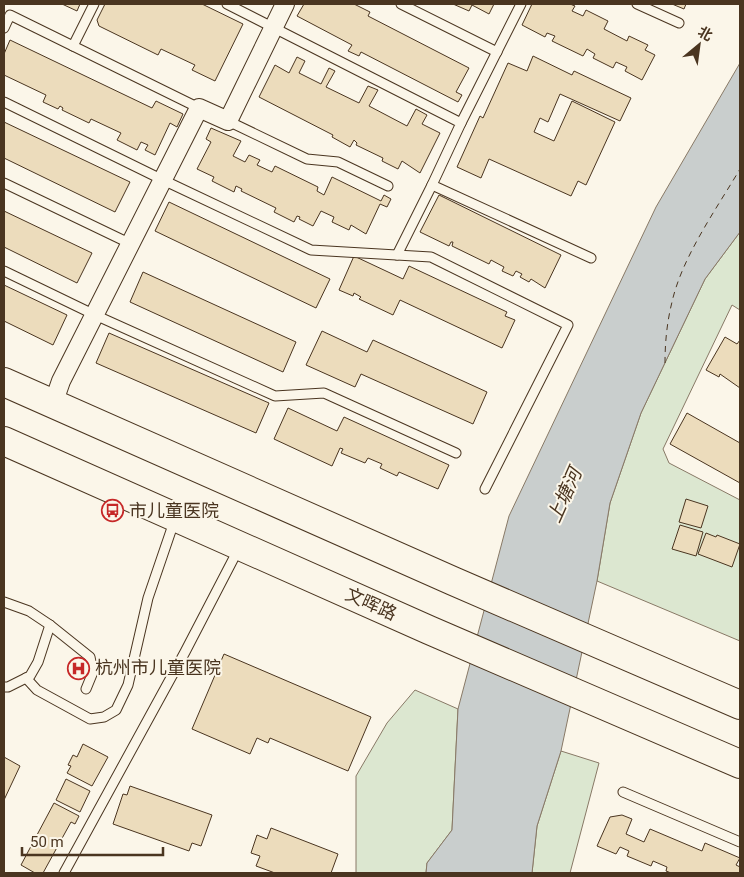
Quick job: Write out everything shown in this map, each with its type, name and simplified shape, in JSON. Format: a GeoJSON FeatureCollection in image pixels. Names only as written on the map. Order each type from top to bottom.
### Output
{"type":"FeatureCollection","features":[{"type":"Feature","properties":{"kind":"main road"},"geometry":{"type":"LineString","coordinates":[[4,382],[453,582],[740,704]]}},
{"type":"Feature","properties":{"kind":"main road","name":"文晖路"},"geometry":{"type":"LineString","coordinates":[[4,441],[429,630],[740,764]]}},
{"type":"Feature","properties":{"kind":"street"},"geometry":{"type":"LineString","coordinates":[[52,404],[61,381],[199,108],[228,121],[285,4]]}},
{"type":"Feature","properties":{"kind":"lane"},"geometry":{"type":"LineString","coordinates":[[73,46],[94,4]]}},
{"type":"Feature","properties":{"kind":"lane"},"geometry":{"type":"LineString","coordinates":[[227,4],[461,123]]}},
{"type":"Feature","properties":{"kind":"lane"},"geometry":{"type":"LineString","coordinates":[[401,4],[497,52]]}},
{"type":"Feature","properties":{"kind":"lane"},"geometry":{"type":"LineString","coordinates":[[397,254],[522,4]]}},
{"type":"Feature","properties":{"kind":"lane"},"geometry":{"type":"LineString","coordinates":[[637,4],[679,23]]}},
{"type":"Feature","properties":{"kind":"lane"},"geometry":{"type":"LineString","coordinates":[[4,28],[7,12],[199,108]]}},
{"type":"Feature","properties":{"kind":"lane"},"geometry":{"type":"LineString","coordinates":[[4,102],[162,180],[311,250],[431,257],[568,325],[485,490]]}},
{"type":"Feature","properties":{"kind":"lane"},"geometry":{"type":"LineString","coordinates":[[228,121],[307,159],[338,162],[388,186]]}},
{"type":"Feature","properties":{"kind":"lane"},"geometry":{"type":"LineString","coordinates":[[4,183],[130,244]]}},
{"type":"Feature","properties":{"kind":"lane"},"geometry":{"type":"LineString","coordinates":[[432,185],[591,258]]}},
{"type":"Feature","properties":{"kind":"lane"},"geometry":{"type":"LineString","coordinates":[[4,271],[94,315],[275,396],[324,393],[456,453]]}},
{"type":"Feature","properties":{"kind":"lane"},"geometry":{"type":"LineString","coordinates":[[26,678],[37,690],[90,719],[104,717],[116,710],[128,685],[148,598],[176,517]]}},
{"type":"Feature","properties":{"kind":"lane"},"geometry":{"type":"LineString","coordinates":[[64,873],[185,652],[240,545]]}},
{"type":"Feature","properties":{"kind":"lane"},"geometry":{"type":"LineString","coordinates":[[4,602],[29,611],[90,657],[93,672],[86,688]]}},
{"type":"Feature","properties":{"kind":"lane"},"geometry":{"type":"LineString","coordinates":[[4,687],[8,687],[30,676],[38,662],[50,625]]}},
{"type":"Feature","properties":{"kind":"lane"},"geometry":{"type":"LineString","coordinates":[[623,792],[740,842]]}},
{"type":"Feature","properties":{"kind":"green space"},"geometry":{"type":"Polygon","coordinates":[[[740,232],[740,310],[732,305],[663,449],[669,463],[740,500],[740,641],[597,581],[610,503],[641,413],[705,279],[740,232]]]}},
{"type":"Feature","properties":{"kind":"green space"},"geometry":{"type":"Polygon","coordinates":[[[415,690],[458,709],[452,830],[427,863],[426,873],[356,873],[356,776],[387,723],[415,690]]]}},
{"type":"Feature","properties":{"kind":"green space"},"geometry":{"type":"Polygon","coordinates":[[[561,751],[599,763],[570,873],[532,873],[537,826],[561,751]]]}},
{"type":"Feature","properties":{"kind":"water","name":"上塘河"},"geometry":{"type":"Polygon","coordinates":[[[740,63],[740,232],[705,279],[641,413],[610,503],[597,581],[561,751],[537,826],[532,873],[426,873],[427,863],[452,830],[458,709],[509,516],[656,207],[740,63]]]}},
{"type":"Feature","properties":{"kind":"building"},"geometry":{"type":"Polygon","coordinates":[[[62,4],[80,4],[77,11],[62,4]]]}},
{"type":"Feature","properties":{"kind":"building"},"geometry":{"type":"Polygon","coordinates":[[[105,4],[202,4],[243,24],[215,81],[192,70],[195,65],[161,49],[158,55],[99,26],[97,20],[105,4]]]}},
{"type":"Feature","properties":{"kind":"building"},"geometry":{"type":"Polygon","coordinates":[[[304,4],[354,4],[370,12],[368,16],[469,68],[456,92],[462,95],[458,102],[361,52],[359,56],[348,51],[352,45],[297,16],[304,4]]]}},
{"type":"Feature","properties":{"kind":"building"},"geometry":{"type":"Polygon","coordinates":[[[453,4],[494,4],[489,14],[472,5],[469,11],[453,4]]]}},
{"type":"Feature","properties":{"kind":"building"},"geometry":{"type":"Polygon","coordinates":[[[532,4],[570,4],[575,6],[572,11],[583,16],[586,10],[608,21],[604,29],[627,41],[629,36],[648,45],[645,50],[655,55],[642,80],[625,71],[627,67],[616,62],[613,68],[593,58],[595,54],[587,49],[583,56],[552,41],[555,36],[547,33],[545,37],[522,25],[532,4]]]}},
{"type":"Feature","properties":{"kind":"building"},"geometry":{"type":"Polygon","coordinates":[[[672,4],[686,4],[684,9],[672,4]]]}},
{"type":"Feature","properties":{"kind":"building"},"geometry":{"type":"Polygon","coordinates":[[[10,40],[152,108],[156,101],[183,114],[177,127],[170,123],[155,155],[145,150],[148,145],[141,142],[137,150],[117,140],[121,133],[91,119],[89,123],[62,110],[63,108],[60,106],[58,109],[43,102],[46,95],[4,75],[4,54],[10,40]]]}},
{"type":"Feature","properties":{"kind":"building"},"geometry":{"type":"Polygon","coordinates":[[[533,56],[572,75],[574,71],[631,98],[620,121],[560,94],[548,122],[540,118],[534,132],[554,141],[572,101],[615,122],[586,185],[578,181],[571,196],[489,159],[481,178],[457,167],[480,116],[483,118],[508,63],[527,71],[533,56]]]}},
{"type":"Feature","properties":{"kind":"building"},"geometry":{"type":"Polygon","coordinates":[[[297,57],[305,61],[299,73],[321,84],[329,68],[335,71],[326,87],[359,103],[368,86],[378,90],[369,106],[407,126],[416,109],[427,115],[422,124],[440,133],[420,173],[402,161],[398,169],[382,161],[383,158],[356,145],[357,143],[354,140],[350,147],[332,137],[333,135],[259,97],[275,65],[289,73],[297,57]]]}},
{"type":"Feature","properties":{"kind":"building"},"geometry":{"type":"Polygon","coordinates":[[[4,122],[130,182],[115,212],[4,158],[4,122]]]}},
{"type":"Feature","properties":{"kind":"building"},"geometry":{"type":"Polygon","coordinates":[[[211,128],[241,141],[233,156],[245,162],[249,155],[260,160],[257,165],[272,172],[275,166],[318,187],[317,191],[324,195],[332,177],[381,201],[384,195],[391,199],[387,207],[380,204],[366,234],[351,225],[349,230],[332,222],[334,217],[321,211],[313,226],[297,216],[294,222],[274,212],[276,208],[241,191],[242,189],[236,186],[234,192],[212,181],[214,177],[197,169],[211,142],[206,139],[211,128]]]}},
{"type":"Feature","properties":{"kind":"building"},"geometry":{"type":"Polygon","coordinates":[[[439,195],[561,255],[545,288],[531,279],[529,282],[520,277],[522,274],[516,271],[513,276],[502,271],[504,267],[491,260],[489,264],[452,246],[453,242],[449,246],[420,232],[439,195]]]}},
{"type":"Feature","properties":{"kind":"building"},"geometry":{"type":"Polygon","coordinates":[[[169,202],[330,279],[316,308],[155,231],[169,202]]]}},
{"type":"Feature","properties":{"kind":"building"},"geometry":{"type":"Polygon","coordinates":[[[4,211],[92,253],[77,283],[4,247],[4,211]]]}},
{"type":"Feature","properties":{"kind":"building"},"geometry":{"type":"Polygon","coordinates":[[[354,256],[403,279],[409,266],[507,312],[505,316],[515,320],[502,348],[400,300],[393,315],[359,299],[361,297],[354,293],[353,296],[339,290],[354,256]]]}},
{"type":"Feature","properties":{"kind":"building"},"geometry":{"type":"Polygon","coordinates":[[[143,272],[296,342],[283,372],[130,302],[143,272]]]}},
{"type":"Feature","properties":{"kind":"building"},"geometry":{"type":"Polygon","coordinates":[[[4,285],[67,315],[53,345],[4,321],[4,285]]]}},
{"type":"Feature","properties":{"kind":"building"},"geometry":{"type":"Polygon","coordinates":[[[322,331],[367,352],[373,340],[487,392],[473,424],[361,374],[355,387],[306,365],[322,331]]]}},
{"type":"Feature","properties":{"kind":"building"},"geometry":{"type":"Polygon","coordinates":[[[109,333],[269,403],[256,433],[96,363],[109,333]]]}},
{"type":"Feature","properties":{"kind":"building"},"geometry":{"type":"Polygon","coordinates":[[[725,337],[737,344],[740,340],[740,388],[720,374],[719,377],[706,370],[725,337]]]}},
{"type":"Feature","properties":{"kind":"building"},"geometry":{"type":"Polygon","coordinates":[[[288,408],[337,431],[344,417],[449,465],[438,489],[399,472],[397,476],[380,468],[382,464],[368,458],[365,463],[341,453],[343,449],[340,448],[332,466],[274,439],[288,408]]]}},
{"type":"Feature","properties":{"kind":"building"},"geometry":{"type":"Polygon","coordinates":[[[687,413],[740,443],[740,483],[670,444],[687,413]]]}},
{"type":"Feature","properties":{"kind":"building"},"geometry":{"type":"Polygon","coordinates":[[[686,499],[708,506],[701,528],[679,522],[686,499]]]}},
{"type":"Feature","properties":{"kind":"building"},"geometry":{"type":"Polygon","coordinates":[[[680,525],[703,532],[696,556],[672,549],[680,525]]]}},
{"type":"Feature","properties":{"kind":"building"},"geometry":{"type":"Polygon","coordinates":[[[706,533],[740,544],[732,567],[698,554],[706,533]]]}},
{"type":"Feature","properties":{"kind":"building"},"geometry":{"type":"Polygon","coordinates":[[[224,654],[371,717],[348,771],[270,738],[268,743],[257,738],[250,754],[192,729],[224,654]]]}},
{"type":"Feature","properties":{"kind":"building"},"geometry":{"type":"Polygon","coordinates":[[[83,744],[108,757],[92,786],[67,773],[71,766],[68,765],[73,755],[77,757],[83,744]]]}},
{"type":"Feature","properties":{"kind":"building"},"geometry":{"type":"Polygon","coordinates":[[[4,757],[20,766],[4,800],[4,757]]]}},
{"type":"Feature","properties":{"kind":"building"},"geometry":{"type":"Polygon","coordinates":[[[66,779],[90,791],[80,812],[56,800],[66,779]]]}},
{"type":"Feature","properties":{"kind":"building"},"geometry":{"type":"Polygon","coordinates":[[[130,786],[212,815],[201,846],[192,843],[189,851],[113,824],[123,794],[127,795],[130,786]]]}},
{"type":"Feature","properties":{"kind":"building"},"geometry":{"type":"Polygon","coordinates":[[[54,803],[79,816],[75,824],[71,822],[43,873],[35,873],[21,865],[54,803]]]}},
{"type":"Feature","properties":{"kind":"building"},"geometry":{"type":"Polygon","coordinates":[[[622,815],[632,819],[626,834],[644,842],[650,829],[702,851],[705,843],[740,858],[736,865],[740,867],[740,873],[671,873],[666,871],[667,867],[653,861],[651,866],[627,856],[629,851],[620,847],[616,854],[597,846],[610,817],[622,815]]]}},
{"type":"Feature","properties":{"kind":"building"},"geometry":{"type":"Polygon","coordinates":[[[271,828],[338,854],[331,873],[275,873],[256,866],[260,856],[251,853],[257,835],[267,839],[271,828]]]}},
{"type":"Feature","properties":{"kind":"ferry route"},"geometry":{"type":"LineString","coordinates":[[665,363],[668,325],[677,285],[701,233],[740,169]]}},
{"type":"Feature","properties":{"kind":"place","name":"市儿童医院"},"geometry":{"type":"Point","coordinates":[113,511]}},
{"type":"Feature","properties":{"kind":"place","name":"杭州市儿童医院"},"geometry":{"type":"Point","coordinates":[79,668]}}]}
